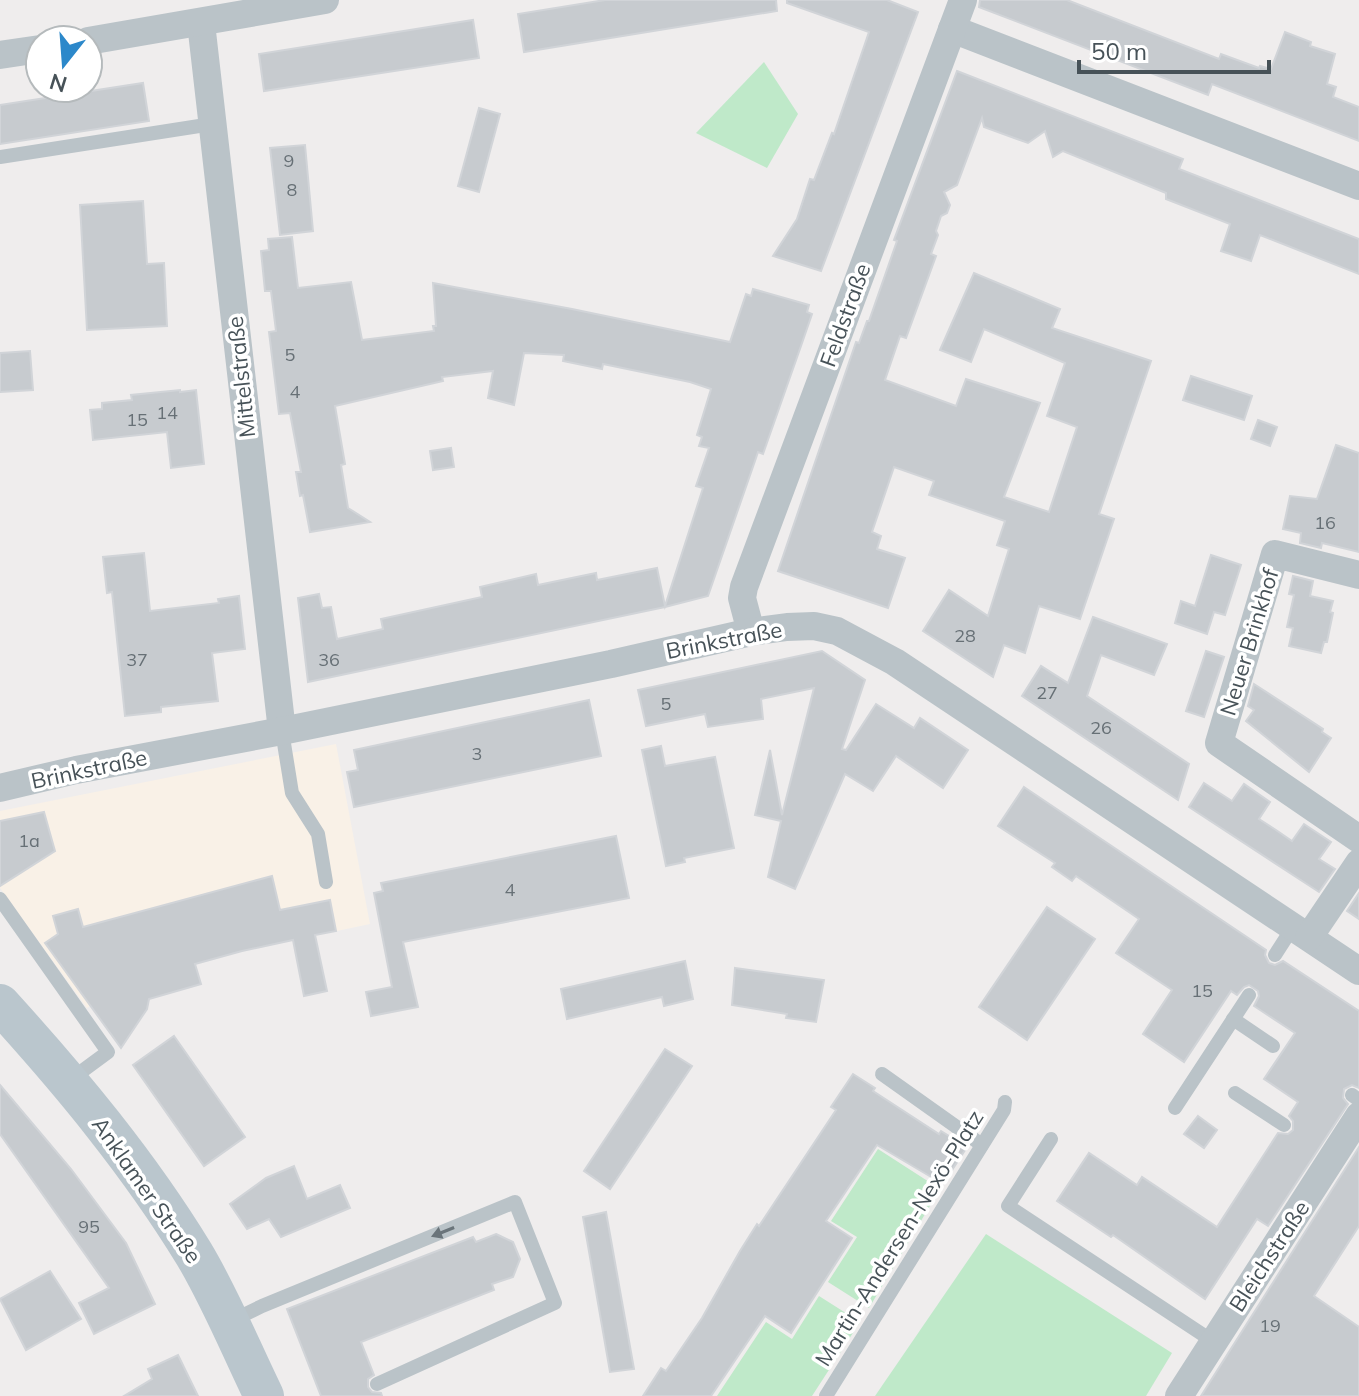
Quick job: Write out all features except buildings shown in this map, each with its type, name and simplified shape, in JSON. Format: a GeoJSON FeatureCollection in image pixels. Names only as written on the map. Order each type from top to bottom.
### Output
{"type":"FeatureCollection","features":[{"type":"Feature","properties":{"kind":"main road","name":"Anklamer Straße"},"geometry":{"type":"LineString","coordinates":[[0,1004],[69,1080],[129,1158],[194,1255],[264,1396]]}},
{"type":"Feature","properties":{"kind":"street"},"geometry":{"type":"LineString","coordinates":[[104,38],[215,14],[325,0]]}},
{"type":"Feature","properties":{"kind":"street","name":"Feldstraße"},"geometry":{"type":"LineString","coordinates":[[751,632],[742,598],[744,587],[963,0]]}},
{"type":"Feature","properties":{"kind":"street","name":"Mittelstraße"},"geometry":{"type":"LineString","coordinates":[[215,14],[212,124],[282,731]]}},
{"type":"Feature","properties":{"kind":"street"},"geometry":{"type":"LineString","coordinates":[[952,29],[1359,186]]}},
{"type":"Feature","properties":{"kind":"street"},"geometry":{"type":"LineString","coordinates":[[0,55],[24,51]]}},
{"type":"Feature","properties":{"kind":"street","name":"Neuer Brinkhof"},"geometry":{"type":"LineString","coordinates":[[1359,575],[1275,554],[1219,743],[1359,839]]}},
{"type":"Feature","properties":{"kind":"street","name":"Brinkstraße"},"geometry":{"type":"LineString","coordinates":[[0,788],[76,770],[611,664],[751,632],[814,626],[837,631],[866,645],[1359,971]]}},
{"type":"Feature","properties":{"kind":"street"},"geometry":{"type":"LineString","coordinates":[[1301,932],[1359,863]]}},
{"type":"Feature","properties":{"kind":"street","name":"Bleichstraße"},"geometry":{"type":"LineString","coordinates":[[1179,1396],[1357,1104]]}},
{"type":"Feature","properties":{"kind":"lane"},"geometry":{"type":"LineString","coordinates":[[0,157],[212,124]]}},
{"type":"Feature","properties":{"kind":"lane"},"geometry":{"type":"LineString","coordinates":[[282,731],[292,793],[318,834],[326,882]]}},
{"type":"Feature","properties":{"kind":"lane"},"geometry":{"type":"LineString","coordinates":[[0,899],[108,1052],[69,1080]]}},
{"type":"Feature","properties":{"kind":"lane"},"geometry":{"type":"LineString","coordinates":[[1275,955],[1301,932]]}},
{"type":"Feature","properties":{"kind":"lane"},"geometry":{"type":"LineString","coordinates":[[1175,1108],[1249,995]]}},
{"type":"Feature","properties":{"kind":"lane"},"geometry":{"type":"LineString","coordinates":[[1233,1019],[1273,1046]]}},
{"type":"Feature","properties":{"kind":"lane"},"geometry":{"type":"LineString","coordinates":[[882,1074],[982,1145]]}},
{"type":"Feature","properties":{"kind":"lane"},"geometry":{"type":"LineString","coordinates":[[1235,1093],[1284,1125]]}},
{"type":"Feature","properties":{"kind":"lane","name":"Martin-Andersen-Nexö-Platz"},"geometry":{"type":"LineString","coordinates":[[826,1396],[1004,1110],[1005,1102]]}},
{"type":"Feature","properties":{"kind":"lane"},"geometry":{"type":"LineString","coordinates":[[1051,1139],[1008,1206],[1214,1342]]}},
{"type":"Feature","properties":{"kind":"lane"},"geometry":{"type":"LineString","coordinates":[[229,1323],[262,1306],[515,1202],[555,1303],[377,1384]]}},
{"type":"Feature","properties":{"kind":"shaded area"},"geometry":{"type":"Polygon","coordinates":[[[336,744],[370,924],[242,951],[119,986],[87,1008],[0,888],[0,811],[336,744]]]}},
{"type":"Feature","properties":{"kind":"green space"},"geometry":{"type":"Polygon","coordinates":[[[764,62],[798,114],[767,168],[696,133],[764,62]]]}},
{"type":"Feature","properties":{"kind":"green space"},"geometry":{"type":"Polygon","coordinates":[[[878,1149],[940,1189],[869,1308],[828,1282],[857,1237],[831,1221],[878,1149]]]}},
{"type":"Feature","properties":{"kind":"green space"},"geometry":{"type":"Polygon","coordinates":[[[986,1234],[1172,1353],[1146,1396],[875,1396],[986,1234]]]}},
{"type":"Feature","properties":{"kind":"green space"},"geometry":{"type":"Polygon","coordinates":[[[819,1296],[860,1322],[812,1396],[717,1396],[766,1322],[792,1339],[819,1296]]]}}]}
